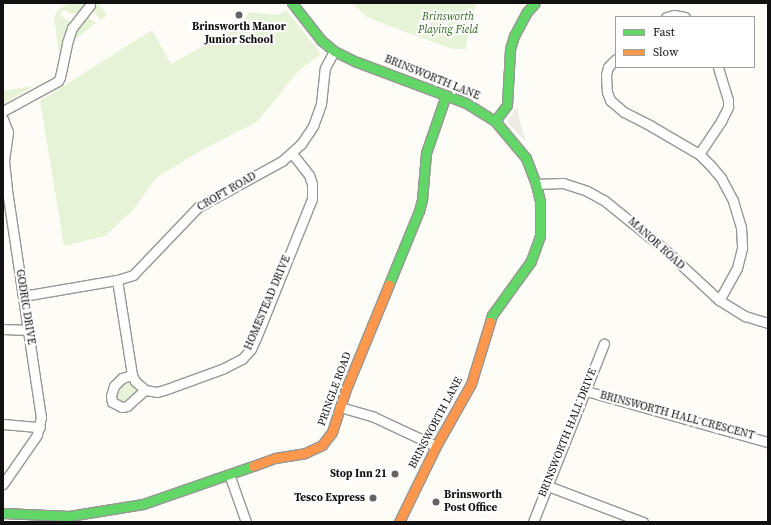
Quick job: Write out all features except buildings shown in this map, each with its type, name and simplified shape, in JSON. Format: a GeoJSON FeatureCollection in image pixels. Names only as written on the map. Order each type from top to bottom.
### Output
{"type":"FeatureCollection","features":[{"type":"Feature","properties":{"kind":"street","name":"BRINSWORTH LANE"},"geometry":{"type":"LineString","coordinates":[[292,3],[321,40],[334,51],[357,62],[446,95],[478,110],[495,121],[522,152],[536,184],[541,210],[540,236],[536,248],[524,271],[492,315],[471,384],[436,446],[399,522]]}},
{"type":"Feature","properties":{"kind":"street"},"geometry":{"type":"LineString","coordinates":[[495,121],[507,105],[510,49],[514,36],[526,13],[535,3]]}},
{"type":"Feature","properties":{"kind":"street"},"geometry":{"type":"LineString","coordinates":[[3,111],[58,80],[72,28],[90,5]]}},
{"type":"Feature","properties":{"kind":"street","name":"CROFT ROAD"},"geometry":{"type":"LineString","coordinates":[[23,296],[126,278],[140,270],[198,208],[282,161],[292,153],[308,135],[318,116],[324,92],[325,68],[334,51]]}},
{"type":"Feature","properties":{"kind":"street"},"geometry":{"type":"LineString","coordinates":[[615,60],[608,67],[606,75],[607,92],[610,100],[617,107],[699,154],[711,166],[726,187],[738,216],[743,237],[737,268],[719,300]]}},
{"type":"Feature","properties":{"kind":"street"},"geometry":{"type":"LineString","coordinates":[[699,154],[721,121],[728,107],[728,100],[718,68]]}},
{"type":"Feature","properties":{"kind":"street","name":"PRINGLE ROAD"},"geometry":{"type":"LineString","coordinates":[[3,513],[58,519],[143,504],[275,458],[305,454],[322,445],[332,432],[340,407],[419,210],[422,200],[426,153],[446,95]]}},
{"type":"Feature","properties":{"kind":"street","name":"GODRIC DRIVE"},"geometry":{"type":"LineString","coordinates":[[3,120],[8,132],[4,161],[5,190],[41,406],[40,427],[33,441],[3,484]]}},
{"type":"Feature","properties":{"kind":"street","name":"HOMESTEAD DRIVE"},"geometry":{"type":"LineString","coordinates":[[145,390],[157,392],[222,369],[242,359],[251,349],[312,199],[312,184],[308,175],[292,153]]}},
{"type":"Feature","properties":{"kind":"street","name":"MANOR ROAD"},"geometry":{"type":"LineString","coordinates":[[536,184],[564,183],[587,191],[606,201],[662,248],[719,300],[746,316],[768,323]]}},
{"type":"Feature","properties":{"kind":"street"},"geometry":{"type":"LineString","coordinates":[[117,280],[132,375],[135,381],[145,390],[127,406],[116,405],[112,402],[111,396],[114,386],[122,378],[132,375]]}},
{"type":"Feature","properties":{"kind":"street"},"geometry":{"type":"LineString","coordinates":[[3,329],[29,330]]}},
{"type":"Feature","properties":{"kind":"street","name":"BRINSWORTH HALL DRIVE"},"geometry":{"type":"LineString","coordinates":[[533,522],[604,344]]}},
{"type":"Feature","properties":{"kind":"street","name":"BRINSWORTH HALL CRESCENT"},"geometry":{"type":"LineString","coordinates":[[586,391],[768,442]]}},
{"type":"Feature","properties":{"kind":"street"},"geometry":{"type":"LineString","coordinates":[[340,407],[374,417],[436,446]]}},
{"type":"Feature","properties":{"kind":"street"},"geometry":{"type":"LineString","coordinates":[[3,424],[40,427]]}},
{"type":"Feature","properties":{"kind":"street"},"geometry":{"type":"LineString","coordinates":[[229,474],[246,522]]}},
{"type":"Feature","properties":{"kind":"street"},"geometry":{"type":"LineString","coordinates":[[548,486],[643,522]]}},
{"type":"Feature","properties":{"kind":"green space"},"geometry":{"type":"Polygon","coordinates":[[[68,3],[87,3],[78,13],[72,14],[63,10],[60,15],[70,22],[70,26],[60,60],[54,18],[57,11],[68,3]]]}},
{"type":"Feature","properties":{"kind":"green space"},"geometry":{"type":"Polygon","coordinates":[[[91,3],[98,3],[107,15],[72,42],[83,18],[86,16],[96,23],[100,19],[93,11],[91,3]]]}},
{"type":"Feature","properties":{"kind":"green space","name":"Brinsworth Playing Field"},"geometry":{"type":"Polygon","coordinates":[[[351,3],[477,3],[470,19],[466,49],[452,49],[367,17],[351,3]]]}},
{"type":"Feature","properties":{"kind":"green space"},"geometry":{"type":"Polygon","coordinates":[[[286,10],[319,51],[320,55],[300,69],[257,122],[200,151],[156,178],[133,210],[105,236],[64,246],[40,101],[152,30],[171,64],[241,24],[249,12],[278,15],[286,10]]]}},
{"type":"Feature","properties":{"kind":"green space"},"geometry":{"type":"Polygon","coordinates":[[[34,86],[5,103],[3,104],[3,91],[34,86]]]}},
{"type":"Feature","properties":{"kind":"green space"},"geometry":{"type":"Polygon","coordinates":[[[128,380],[137,389],[135,396],[123,403],[115,400],[114,393],[122,382],[128,380]]]}},
{"type":"Feature","properties":{"kind":"shaded area"},"geometry":{"type":"Polygon","coordinates":[[[517,107],[526,142],[509,124],[508,120],[517,107]]]}},
{"type":"Feature","properties":{"kind":"traffic: fast"},"geometry":{"type":"LineString","coordinates":[[292,3],[321,40],[334,51],[357,62],[466,103],[495,121],[526,158],[536,184],[540,201],[540,236],[531,261],[492,315],[490,322]]}},
{"type":"Feature","properties":{"kind":"traffic: fast"},"geometry":{"type":"LineString","coordinates":[[495,121],[507,105],[510,49],[514,36],[526,13],[535,3]]}},
{"type":"Feature","properties":{"kind":"traffic: fast"},"geometry":{"type":"LineString","coordinates":[[389,284],[419,211],[422,200],[426,153],[446,95]]}},
{"type":"Feature","properties":{"kind":"traffic: fast"},"geometry":{"type":"LineString","coordinates":[[3,513],[69,516],[143,504],[253,466]]}},
{"type":"Feature","properties":{"kind":"traffic: slow"},"geometry":{"type":"LineString","coordinates":[[253,466],[275,458],[305,453],[322,445],[332,432],[346,389],[389,284]]}},
{"type":"Feature","properties":{"kind":"traffic: slow"},"geometry":{"type":"LineString","coordinates":[[399,522],[436,446],[471,384],[490,322]]}},
{"type":"Feature","properties":{"kind":"place","name":"Brinsworth Manor Junior School"},"geometry":{"type":"Point","coordinates":[239,15]}},
{"type":"Feature","properties":{"kind":"place","name":"Stop Inn 21"},"geometry":{"type":"Point","coordinates":[395,474]}},
{"type":"Feature","properties":{"kind":"place","name":"Tesco Express"},"geometry":{"type":"Point","coordinates":[373,498]}},
{"type":"Feature","properties":{"kind":"place","name":"Brinsworth Post Office"},"geometry":{"type":"Point","coordinates":[436,502]}}]}
